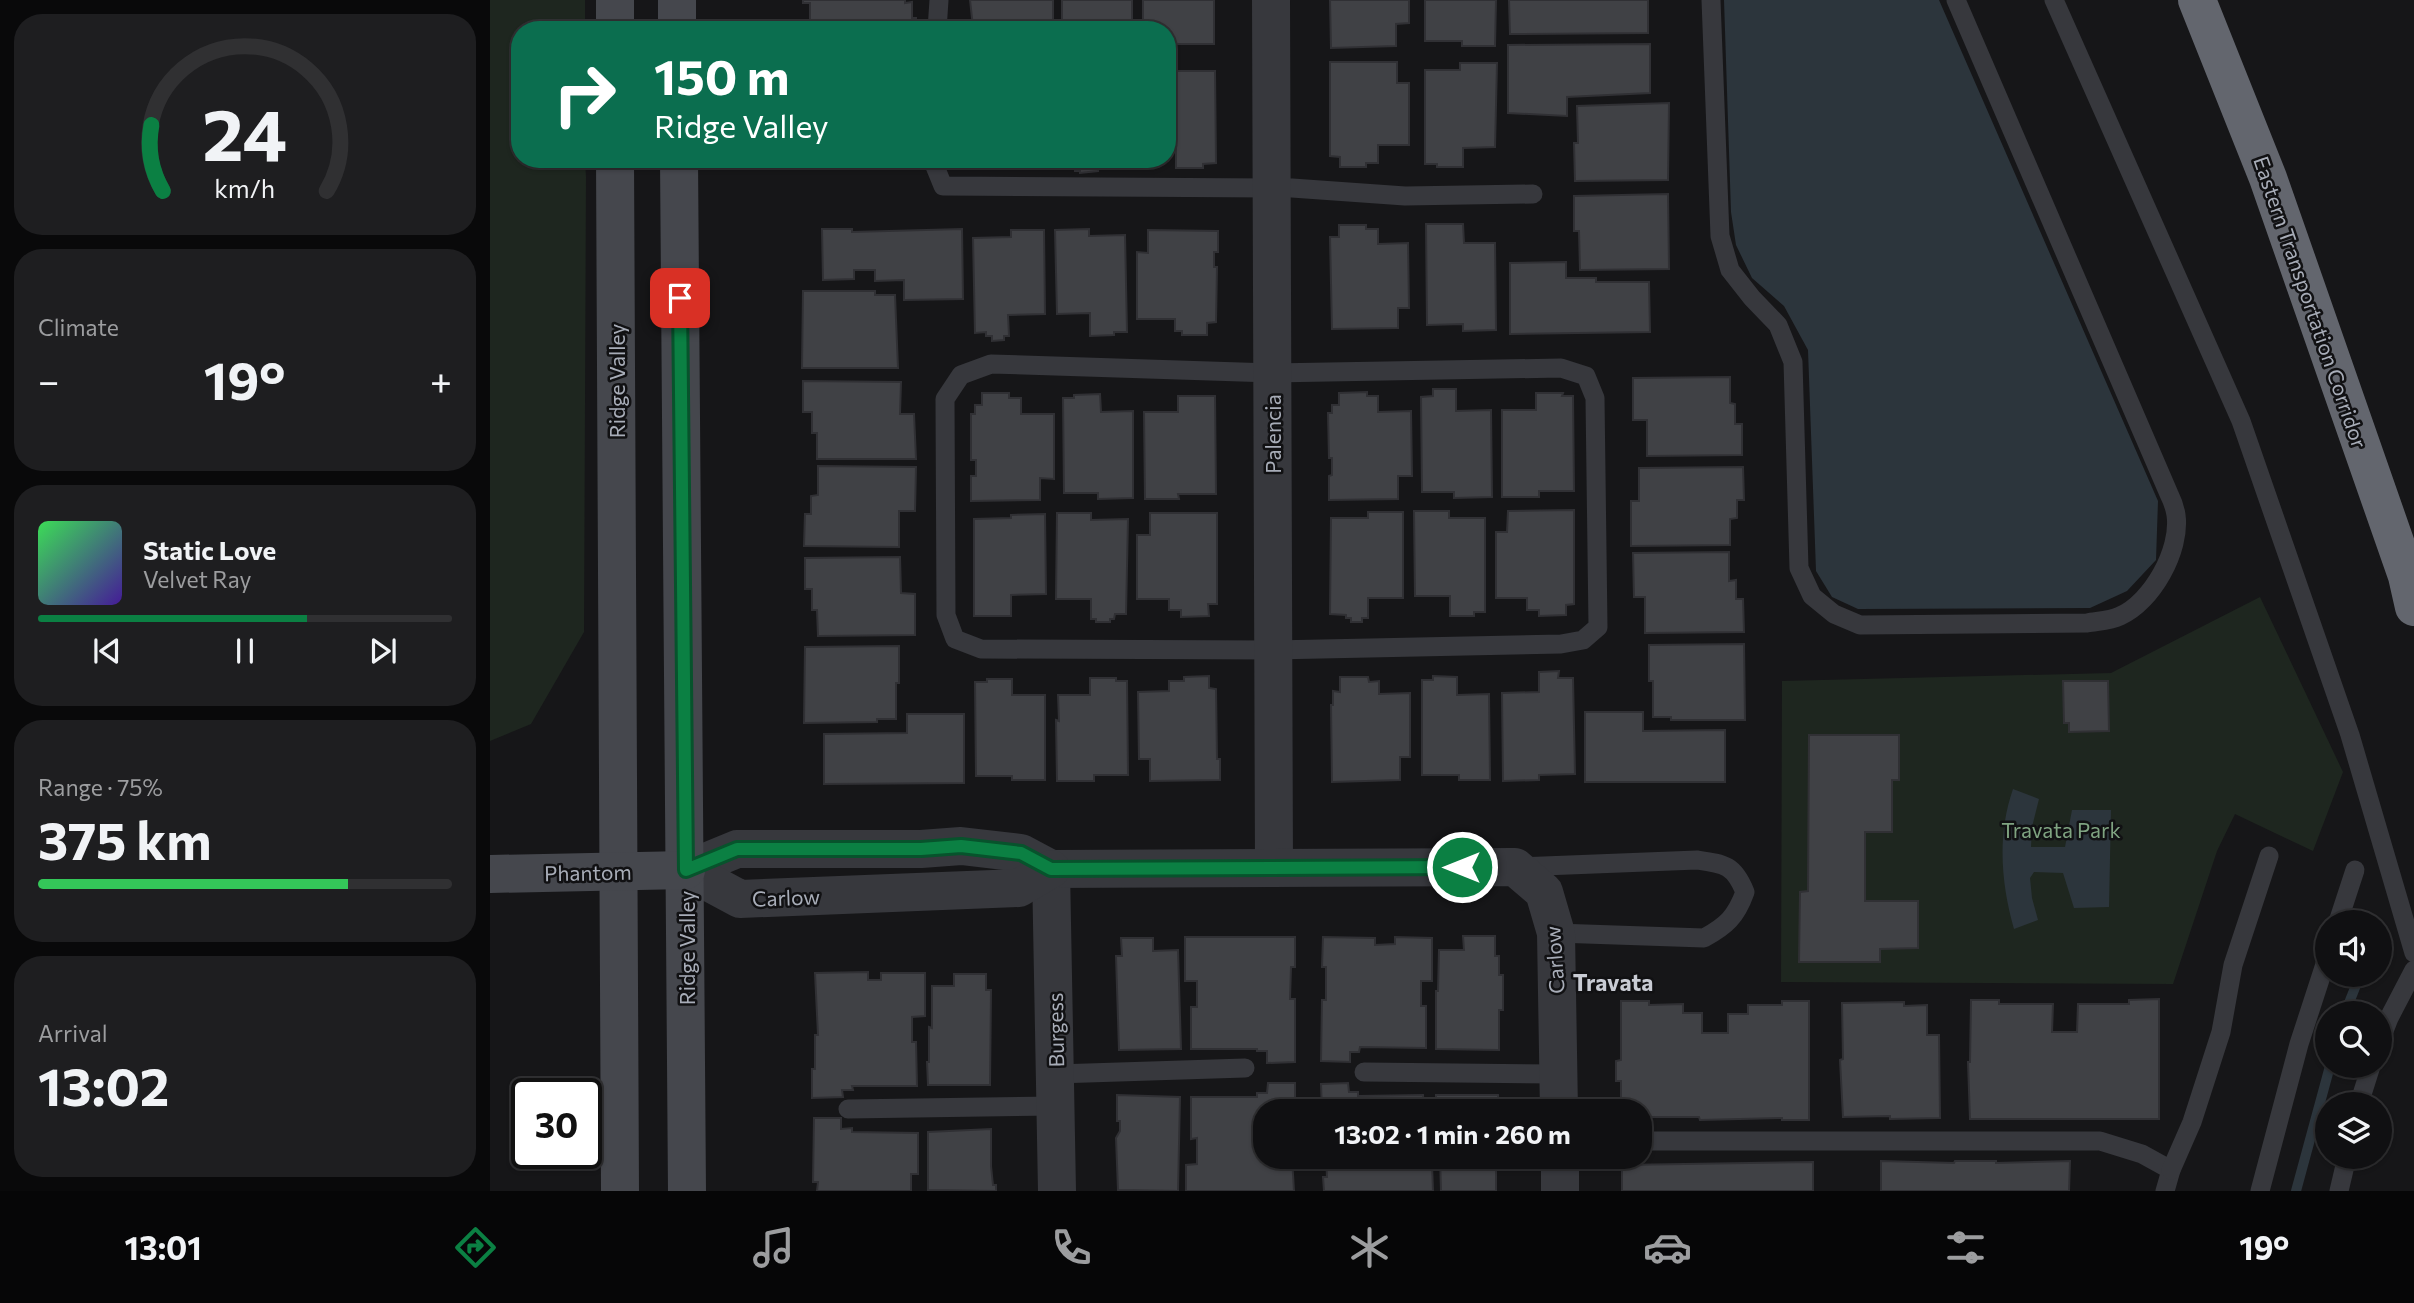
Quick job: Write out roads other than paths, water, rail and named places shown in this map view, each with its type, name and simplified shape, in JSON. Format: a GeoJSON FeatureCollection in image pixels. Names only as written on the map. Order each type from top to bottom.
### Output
{"type":"FeatureCollection","features":[{"type":"Feature","properties":{"kind":"highway","name":"Eastern Transportation Corridor"},"geometry":{"type":"LineString","coordinates":[[2197,0],[2268,178],[2407,576],[2414,607]]}},
{"type":"Feature","properties":{"kind":"main road"},"geometry":{"type":"LineString","coordinates":[[615,0],[615,21]]}},
{"type":"Feature","properties":{"kind":"main road"},"geometry":{"type":"LineString","coordinates":[[677,0],[677,21]]}},
{"type":"Feature","properties":{"kind":"main road","name":"Ridge Valley"},"geometry":{"type":"LineString","coordinates":[[615,168],[620,1191]]}},
{"type":"Feature","properties":{"kind":"main road","name":"Ridge Valley"},"geometry":{"type":"LineString","coordinates":[[678,168],[687,1191]]}},
{"type":"Feature","properties":{"kind":"main road","name":"Phantom"},"geometry":{"type":"LineString","coordinates":[[490,874],[686,870]]}},
{"type":"Feature","properties":{"kind":"street","name":"Palencia"},"geometry":{"type":"LineString","coordinates":[[1271,0],[1274,868]]}},
{"type":"Feature","properties":{"kind":"street"},"geometry":{"type":"LineString","coordinates":[[686,870],[737,849],[921,849],[961,846],[1021,853],[1051,869],[1515,867]]}},
{"type":"Feature","properties":{"kind":"street","name":"Carlow"},"geometry":{"type":"LineString","coordinates":[[1515,867],[1544,892],[1556,933],[1559,1099]]}},
{"type":"Feature","properties":{"kind":"street","name":"Carlow"},"geometry":{"type":"LineString","coordinates":[[686,870],[740,899],[1019,888],[1051,869]]}},
{"type":"Feature","properties":{"kind":"street","name":"Burgess"},"geometry":{"type":"LineString","coordinates":[[1051,869],[1057,1191]]}},
{"type":"Feature","properties":{"kind":"street"},"geometry":{"type":"LineString","coordinates":[[1560,1169],[1560,1191]]}},
{"type":"Feature","properties":{"kind":"lane"},"geometry":{"type":"LineString","coordinates":[[938,21],[939,0]]}},
{"type":"Feature","properties":{"kind":"lane"},"geometry":{"type":"LineString","coordinates":[[1711,0],[1720,236],[1730,270],[1778,325],[1793,362],[1799,568],[1812,596],[1834,614],[1860,625],[2087,623],[2120,616],[2149,594],[2166,568],[2174,543],[2176,515],[1956,0]]}},
{"type":"Feature","properties":{"kind":"lane"},"geometry":{"type":"LineString","coordinates":[[2054,0],[2241,421],[2350,735],[2414,953]]}},
{"type":"Feature","properties":{"kind":"lane"},"geometry":{"type":"LineString","coordinates":[[936,168],[943,186],[1271,188],[1405,196],[1533,194]]}},
{"type":"Feature","properties":{"kind":"lane"},"geometry":{"type":"LineString","coordinates":[[991,364],[1272,373],[1561,368],[1586,376],[1595,398],[1598,627],[1583,640],[1561,644],[1273,650],[981,649],[955,639],[946,615],[945,399],[961,375],[991,364]]}},
{"type":"Feature","properties":{"kind":"lane"},"geometry":{"type":"LineString","coordinates":[[920,892],[921,849]]}},
{"type":"Feature","properties":{"kind":"lane"},"geometry":{"type":"LineString","coordinates":[[2165,1191],[2192,1122],[2221,1032],[2234,965],[2270,856]]}},
{"type":"Feature","properties":{"kind":"lane"},"geometry":{"type":"LineString","coordinates":[[1515,867],[1697,860],[1721,864],[1737,873],[1745,892],[1740,906],[1725,926],[1704,938],[1556,933]]}},
{"type":"Feature","properties":{"kind":"lane"},"geometry":{"type":"LineString","coordinates":[[2342,910],[2354,870]]}},
{"type":"Feature","properties":{"kind":"lane"},"geometry":{"type":"LineString","coordinates":[[2392,1012],[2414,970]]}},
{"type":"Feature","properties":{"kind":"lane"},"geometry":{"type":"LineString","coordinates":[[2260,1191],[2299,1044],[2318,987]]}},
{"type":"Feature","properties":{"kind":"lane"},"geometry":{"type":"LineString","coordinates":[[848,1109],[1056,1090],[1245,1068]]}},
{"type":"Feature","properties":{"kind":"lane"},"geometry":{"type":"LineString","coordinates":[[1364,1072],[1558,1074]]}},
{"type":"Feature","properties":{"kind":"lane"},"geometry":{"type":"LineString","coordinates":[[1652,1141],[2100,1141],[2142,1154],[2171,1170]]}},
{"type":"Feature","properties":{"kind":"lane"},"geometry":{"type":"LineString","coordinates":[[2339,1191],[2344,1169]]}},
{"type":"Feature","properties":{"kind":"waterway"},"geometry":{"type":"LineString","coordinates":[[2350,1001],[2355,987]]}},
{"type":"Feature","properties":{"kind":"waterway"},"geometry":{"type":"LineString","coordinates":[[2296,1191],[2327,1078]]}},
{"type":"Feature","properties":{"kind":"district","name":"Travata"},"geometry":{"type":"Point","coordinates":[1613,982]}},
{"type":"Feature","properties":{"kind":"park label","name":"Travata Park"},"geometry":{"type":"Point","coordinates":[2061,829]}}]}
